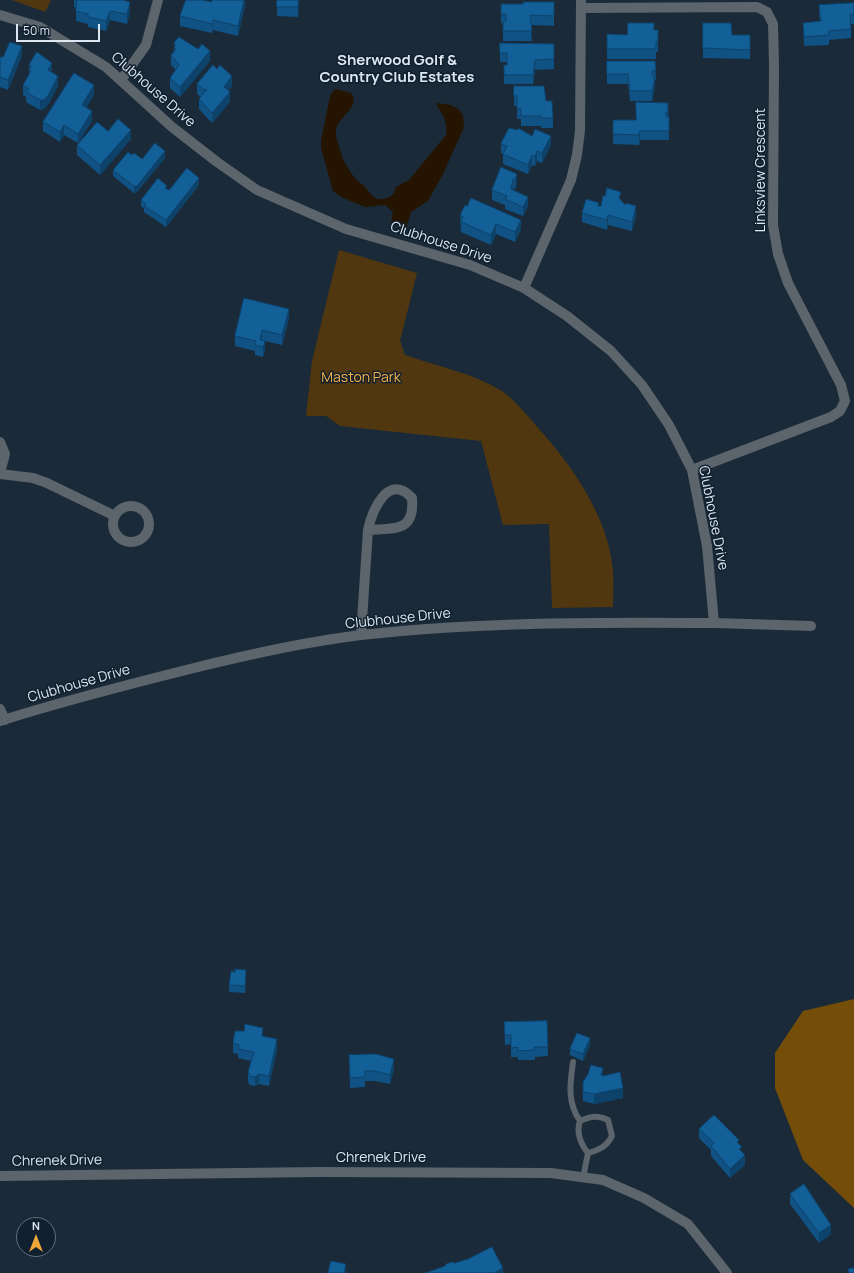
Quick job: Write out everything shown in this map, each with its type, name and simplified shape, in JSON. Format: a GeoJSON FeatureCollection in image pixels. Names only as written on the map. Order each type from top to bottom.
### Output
{"type":"FeatureCollection","features":[{"type":"Feature","properties":{"kind":"street"},"geometry":{"type":"LineString","coordinates":[[121,80],[146,45],[158,0]]}},
{"type":"Feature","properties":{"kind":"street","name":"Linksview Crescent"},"geometry":{"type":"LineString","coordinates":[[524,288],[571,180],[577,155],[580,131],[581,4],[756,7],[767,12],[773,24],[773,225],[778,254],[788,283],[802,313],[841,385],[845,401],[840,411],[832,417],[692,470]]}},
{"type":"Feature","properties":{"kind":"street","name":"Clubhouse Drive"},"geometry":{"type":"LineString","coordinates":[[0,15],[40,27],[106,67],[172,127],[217,162],[257,190],[346,229],[470,265],[524,288],[567,316],[611,351],[642,385],[669,425],[692,470],[707,546],[714,623],[599,622],[527,624],[459,627],[361,635],[310,643],[220,662],[140,681],[2,720]]}},
{"type":"Feature","properties":{"kind":"street"},"geometry":{"type":"LineString","coordinates":[[0,442],[5,454],[0,474],[33,478],[47,483],[115,516]]}},
{"type":"Feature","properties":{"kind":"street"},"geometry":{"type":"LineString","coordinates":[[361,635],[368,530],[376,504],[388,492],[397,490],[406,492],[412,498],[412,513],[408,522],[402,527],[368,530]]}},
{"type":"Feature","properties":{"kind":"street"},"geometry":{"type":"LineString","coordinates":[[714,623],[811,626]]}},
{"type":"Feature","properties":{"kind":"street"},"geometry":{"type":"LineString","coordinates":[[0,709],[2,720]]}},
{"type":"Feature","properties":{"kind":"street","name":"Chrenek Drive"},"geometry":{"type":"LineString","coordinates":[[0,1176],[319,1172],[551,1173],[603,1180],[644,1198],[688,1224],[727,1273]]}},
{"type":"Feature","properties":{"kind":"lane"},"geometry":{"type":"LineString","coordinates":[[573,1062],[570,1090],[573,1111],[580,1121]]}},
{"type":"Feature","properties":{"kind":"lane"},"geometry":{"type":"LineString","coordinates":[[590,1116],[601,1116],[608,1120],[611,1127],[612,1136],[608,1143],[600,1150],[588,1153],[582,1146],[579,1135],[578,1128],[580,1121],[590,1116]]}},
{"type":"Feature","properties":{"kind":"lane"},"geometry":{"type":"LineString","coordinates":[[583,1178],[588,1153]]}},
{"type":"Feature","properties":{"kind":"green space"},"geometry":{"type":"Polygon","coordinates":[[[12,0],[51,0],[45,12],[12,0]]]}},
{"type":"Feature","properties":{"kind":"green space","name":"Maston Park"},"geometry":{"type":"Polygon","coordinates":[[[339,250],[417,273],[400,341],[405,355],[479,379],[502,391],[521,408],[564,458],[587,494],[604,532],[610,551],[613,571],[613,607],[552,608],[549,524],[503,525],[481,441],[340,426],[326,416],[306,416],[312,361],[339,250]]]}},
{"type":"Feature","properties":{"kind":"shaded area"},"geometry":{"type":"Polygon","coordinates":[[[335,89],[351,93],[353,98],[352,107],[341,119],[336,129],[337,140],[343,158],[357,180],[374,197],[379,199],[391,196],[396,187],[409,180],[446,135],[445,120],[438,108],[437,103],[451,105],[458,109],[463,115],[464,127],[443,174],[428,201],[411,212],[406,228],[391,223],[393,212],[385,205],[365,207],[341,197],[333,191],[321,148],[321,141],[330,96],[335,89]]]}},
{"type":"Feature","properties":{"kind":"shaded area"},"geometry":{"type":"Polygon","coordinates":[[[854,999],[854,1208],[803,1160],[775,1088],[775,1053],[803,1011],[854,999]]]}},
{"type":"Feature","properties":{"kind":"building"},"geometry":{"type":"Polygon","coordinates":[[[77,0],[123,0],[130,2],[127,14],[110,11],[106,21],[88,17],[88,14],[76,11],[77,0]]]}},
{"type":"Feature","properties":{"kind":"building"},"geometry":{"type":"Polygon","coordinates":[[[186,0],[202,0],[212,2],[212,0],[244,0],[238,26],[213,20],[212,24],[180,16],[186,0]]]}},
{"type":"Feature","properties":{"kind":"building"},"geometry":{"type":"Polygon","coordinates":[[[277,0],[298,0],[298,7],[277,7],[277,0]]]}},
{"type":"Feature","properties":{"kind":"building"},"geometry":{"type":"Polygon","coordinates":[[[523,2],[554,2],[554,16],[530,15],[532,31],[503,31],[503,21],[506,21],[506,14],[501,14],[501,4],[523,4],[523,2]]]}},
{"type":"Feature","properties":{"kind":"building"},"geometry":{"type":"Polygon","coordinates":[[[854,3],[854,14],[850,15],[851,29],[829,31],[829,35],[804,37],[803,23],[821,21],[819,5],[854,3]]]}},
{"type":"Feature","properties":{"kind":"building"},"geometry":{"type":"Polygon","coordinates":[[[628,23],[654,23],[654,30],[658,30],[658,42],[656,42],[656,49],[607,49],[607,34],[627,35],[628,23]]]}},
{"type":"Feature","properties":{"kind":"building"},"geometry":{"type":"Polygon","coordinates":[[[703,23],[731,23],[732,35],[750,35],[750,50],[703,48],[703,23]]]}},
{"type":"Feature","properties":{"kind":"building"},"geometry":{"type":"Polygon","coordinates":[[[179,37],[198,49],[202,44],[210,51],[180,87],[170,78],[179,65],[171,55],[176,49],[174,47],[176,45],[174,43],[179,37]]]}},
{"type":"Feature","properties":{"kind":"building"},"geometry":{"type":"Polygon","coordinates":[[[10,42],[22,46],[8,80],[0,77],[0,57],[3,57],[10,42]]]}},
{"type":"Feature","properties":{"kind":"building"},"geometry":{"type":"Polygon","coordinates":[[[500,43],[554,44],[554,59],[535,60],[533,75],[504,75],[504,65],[507,65],[507,53],[500,53],[500,43]]]}},
{"type":"Feature","properties":{"kind":"building"},"geometry":{"type":"Polygon","coordinates":[[[37,52],[52,63],[48,70],[58,76],[49,94],[44,100],[40,100],[26,92],[29,89],[23,85],[31,71],[29,70],[31,66],[29,65],[37,52]]]}},
{"type":"Feature","properties":{"kind":"building"},"geometry":{"type":"Polygon","coordinates":[[[607,61],[655,61],[656,71],[652,71],[653,77],[655,77],[652,91],[630,91],[628,74],[607,74],[607,61]]]}},
{"type":"Feature","properties":{"kind":"building"},"geometry":{"type":"Polygon","coordinates":[[[213,65],[217,69],[220,65],[232,76],[224,87],[230,92],[212,113],[199,99],[207,89],[204,90],[197,84],[213,65]]]}},
{"type":"Feature","properties":{"kind":"building"},"geometry":{"type":"Polygon","coordinates":[[[74,73],[94,85],[82,105],[92,111],[78,134],[64,125],[60,132],[43,122],[74,73]]]}},
{"type":"Feature","properties":{"kind":"building"},"geometry":{"type":"Polygon","coordinates":[[[514,86],[544,86],[546,101],[552,101],[553,118],[541,118],[541,116],[521,116],[521,109],[517,109],[517,96],[514,96],[514,86]]]}},
{"type":"Feature","properties":{"kind":"building"},"geometry":{"type":"Polygon","coordinates":[[[636,102],[668,103],[668,112],[666,112],[666,117],[669,117],[669,131],[640,131],[639,135],[613,134],[613,120],[636,120],[636,102]]]}},
{"type":"Feature","properties":{"kind":"building"},"geometry":{"type":"Polygon","coordinates":[[[118,119],[131,130],[100,165],[77,145],[97,122],[108,131],[118,119]]]}},
{"type":"Feature","properties":{"kind":"building"},"geometry":{"type":"Polygon","coordinates":[[[509,128],[518,130],[518,128],[532,136],[535,129],[551,136],[542,153],[537,151],[535,156],[532,155],[528,165],[503,154],[507,146],[501,144],[509,128]]]}},
{"type":"Feature","properties":{"kind":"building"},"geometry":{"type":"Polygon","coordinates":[[[155,143],[165,151],[137,186],[134,186],[113,170],[128,152],[132,155],[134,153],[142,159],[155,143]]]}},
{"type":"Feature","properties":{"kind":"building"},"geometry":{"type":"Polygon","coordinates":[[[501,167],[517,174],[515,179],[513,179],[511,189],[528,197],[523,207],[505,199],[507,196],[492,190],[501,167]]]}},
{"type":"Feature","properties":{"kind":"building"},"geometry":{"type":"Polygon","coordinates":[[[187,168],[199,178],[166,220],[144,206],[146,204],[141,200],[158,178],[167,186],[165,188],[169,190],[187,168]]]}},
{"type":"Feature","properties":{"kind":"building"},"geometry":{"type":"Polygon","coordinates":[[[607,188],[621,192],[619,198],[625,205],[626,203],[636,206],[632,222],[608,215],[607,220],[582,213],[586,199],[599,203],[598,206],[601,206],[603,195],[605,196],[607,188]]]}},
{"type":"Feature","properties":{"kind":"building"},"geometry":{"type":"Polygon","coordinates":[[[471,198],[521,220],[515,232],[496,224],[491,235],[461,222],[463,217],[460,215],[465,205],[467,206],[471,198]]]}},
{"type":"Feature","properties":{"kind":"building"},"geometry":{"type":"Polygon","coordinates":[[[244,298],[289,309],[282,335],[262,330],[260,340],[265,341],[263,347],[255,345],[256,341],[235,336],[244,298]]]}},
{"type":"Feature","properties":{"kind":"building"},"geometry":{"type":"Polygon","coordinates":[[[235,969],[246,970],[245,986],[229,985],[231,971],[235,972],[235,969]]]}},
{"type":"Feature","properties":{"kind":"building"},"geometry":{"type":"Polygon","coordinates":[[[547,1021],[548,1047],[534,1047],[535,1050],[518,1051],[518,1047],[511,1048],[511,1035],[505,1035],[504,1022],[547,1021]]]}},
{"type":"Feature","properties":{"kind":"building"},"geometry":{"type":"Polygon","coordinates":[[[245,1024],[263,1028],[262,1036],[277,1039],[269,1076],[259,1074],[255,1077],[250,1076],[248,1072],[254,1052],[238,1049],[239,1045],[233,1043],[235,1031],[244,1031],[245,1024]]]}},
{"type":"Feature","properties":{"kind":"building"},"geometry":{"type":"Polygon","coordinates":[[[577,1033],[590,1038],[583,1054],[570,1049],[577,1033]]]}},
{"type":"Feature","properties":{"kind":"building"},"geometry":{"type":"Polygon","coordinates":[[[376,1054],[394,1059],[390,1075],[375,1071],[365,1071],[365,1077],[350,1078],[349,1055],[376,1054]]]}},
{"type":"Feature","properties":{"kind":"building"},"geometry":{"type":"Polygon","coordinates":[[[591,1065],[603,1068],[601,1075],[603,1076],[620,1072],[623,1088],[594,1094],[583,1092],[583,1082],[591,1065]]]}},
{"type":"Feature","properties":{"kind":"building"},"geometry":{"type":"Polygon","coordinates":[[[714,1115],[739,1140],[737,1142],[742,1147],[739,1149],[745,1155],[730,1169],[711,1146],[714,1143],[699,1129],[714,1115]]]}},
{"type":"Feature","properties":{"kind":"building"},"geometry":{"type":"Polygon","coordinates":[[[804,1184],[831,1225],[819,1233],[790,1194],[804,1184]]]}},
{"type":"Feature","properties":{"kind":"building"},"geometry":{"type":"Polygon","coordinates":[[[492,1247],[503,1268],[494,1273],[425,1273],[452,1262],[455,1263],[468,1259],[492,1247]]]}},
{"type":"Feature","properties":{"kind":"building"},"geometry":{"type":"Polygon","coordinates":[[[331,1261],[346,1264],[344,1273],[328,1273],[331,1261]]]}},
{"type":"Feature","properties":{"kind":"building"},"geometry":{"type":"Polygon","coordinates":[[[854,1268],[854,1273],[849,1273],[848,1269],[854,1268]]]}},
{"type":"Feature","properties":{"kind":"district","name":"Sherwood Golf & Country Club Estates"},"geometry":{"type":"Point","coordinates":[397,70]}}]}
